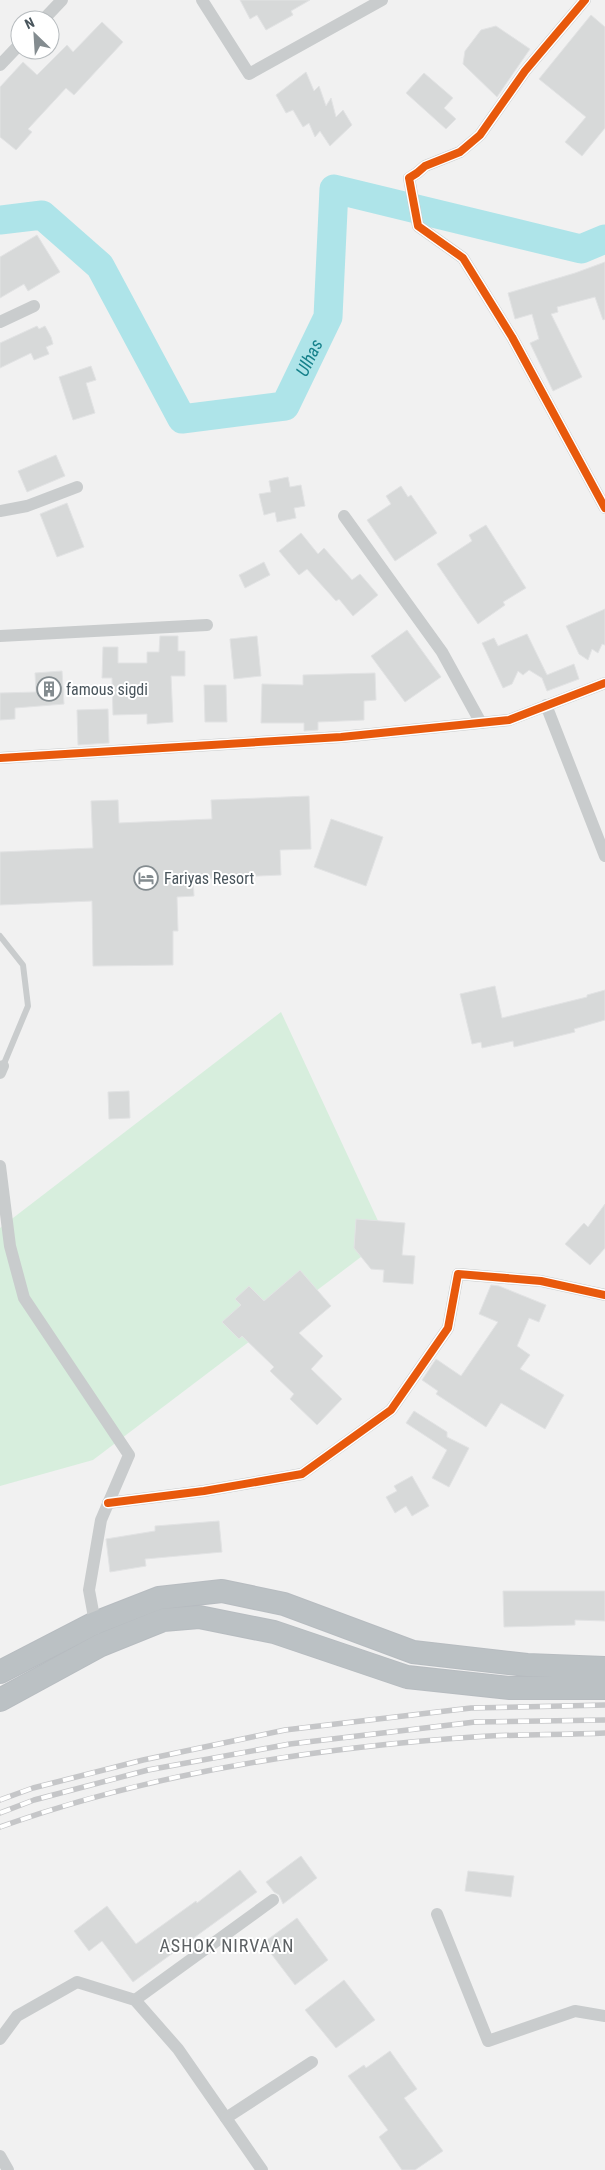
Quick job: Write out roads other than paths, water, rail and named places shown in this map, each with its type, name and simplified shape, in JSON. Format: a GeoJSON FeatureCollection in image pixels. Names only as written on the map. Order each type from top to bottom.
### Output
{"type":"FeatureCollection","features":[{"type":"Feature","properties":{"kind":"highway"},"geometry":{"type":"LineString","coordinates":[[0,1672],[95,1623],[160,1598],[222,1591],[284,1604],[413,1652],[528,1665],[605,1668]]}},
{"type":"Feature","properties":{"kind":"highway"},"geometry":{"type":"LineString","coordinates":[[0,1700],[101,1645],[163,1620],[198,1617],[274,1632],[407,1677],[510,1688],[605,1688]]}},
{"type":"Feature","properties":{"kind":"street"},"geometry":{"type":"LineString","coordinates":[[52,10],[62,0]]}},
{"type":"Feature","properties":{"kind":"street"},"geometry":{"type":"LineString","coordinates":[[202,0],[249,74],[382,0]]}},
{"type":"Feature","properties":{"kind":"street"},"geometry":{"type":"LineString","coordinates":[[585,0],[524,71],[480,135],[460,152],[425,166],[418,174],[408,178],[418,226],[463,258],[512,337],[605,508]]}},
{"type":"Feature","properties":{"kind":"street"},"geometry":{"type":"LineString","coordinates":[[0,64],[10,54]]}},
{"type":"Feature","properties":{"kind":"street"},"geometry":{"type":"LineString","coordinates":[[0,322],[34,306]]}},
{"type":"Feature","properties":{"kind":"street"},"geometry":{"type":"LineString","coordinates":[[0,511],[27,506],[77,486]]}},
{"type":"Feature","properties":{"kind":"street"},"geometry":{"type":"LineString","coordinates":[[344,516],[442,652],[481,723]]}},
{"type":"Feature","properties":{"kind":"street"},"geometry":{"type":"LineString","coordinates":[[0,636],[207,625]]}},
{"type":"Feature","properties":{"kind":"street"},"geometry":{"type":"LineString","coordinates":[[0,758],[341,737],[508,720],[605,683]]}},
{"type":"Feature","properties":{"kind":"street"},"geometry":{"type":"LineString","coordinates":[[546,705],[605,856]]}},
{"type":"Feature","properties":{"kind":"street"},"geometry":{"type":"LineString","coordinates":[[0,1166],[10,1246],[24,1298],[128,1455],[100,1520],[89,1590],[101,1645]]}},
{"type":"Feature","properties":{"kind":"street"},"geometry":{"type":"LineString","coordinates":[[108,1503],[204,1491],[302,1474],[391,1410],[448,1328],[458,1274],[541,1281],[605,1295]]}},
{"type":"Feature","properties":{"kind":"street"},"geometry":{"type":"LineString","coordinates":[[135,2000],[273,1900]]}},
{"type":"Feature","properties":{"kind":"street"},"geometry":{"type":"LineString","coordinates":[[437,1914],[488,2041],[575,2011],[605,2016]]}},
{"type":"Feature","properties":{"kind":"street"},"geometry":{"type":"LineString","coordinates":[[0,2039],[17,2016],[77,1982],[135,2000],[178,2049],[262,2170]]}},
{"type":"Feature","properties":{"kind":"street"},"geometry":{"type":"LineString","coordinates":[[226,2118],[312,2062]]}},
{"type":"Feature","properties":{"kind":"street"},"geometry":{"type":"LineString","coordinates":[[0,2156],[8,2170]]}},
{"type":"Feature","properties":{"kind":"lane"},"geometry":{"type":"LineString","coordinates":[[0,936],[23,965],[28,1006],[2,1069]]}},
{"type":"Feature","properties":{"kind":"waterway","name":"Ulhas"},"geometry":{"type":"LineString","coordinates":[[0,220],[42,215],[100,266],[182,419],[285,406],[328,317],[334,189],[581,249],[605,239]]}},
{"type":"Feature","properties":{"kind":"railway"},"geometry":{"type":"LineString","coordinates":[[0,1800],[33,1788],[143,1760],[285,1730],[471,1708],[605,1705]]}},
{"type":"Feature","properties":{"kind":"railway"},"geometry":{"type":"LineString","coordinates":[[0,1813],[34,1800],[148,1770],[290,1744],[475,1722],[605,1720]]}},
{"type":"Feature","properties":{"kind":"railway"},"geometry":{"type":"LineString","coordinates":[[0,1827],[57,1808],[115,1792],[233,1766],[293,1756],[353,1748],[473,1737],[605,1733]]}},
{"type":"Feature","properties":{"kind":"place","name":"famous sigdi"},"geometry":{"type":"Point","coordinates":[49,689]}},
{"type":"Feature","properties":{"kind":"place","name":"Fariyas Resort"},"geometry":{"type":"Point","coordinates":[146,878]}},
{"type":"Feature","properties":{"kind":"district","name":"ASHOK NIRVAAN"},"geometry":{"type":"Point","coordinates":[227,1945]}}]}
